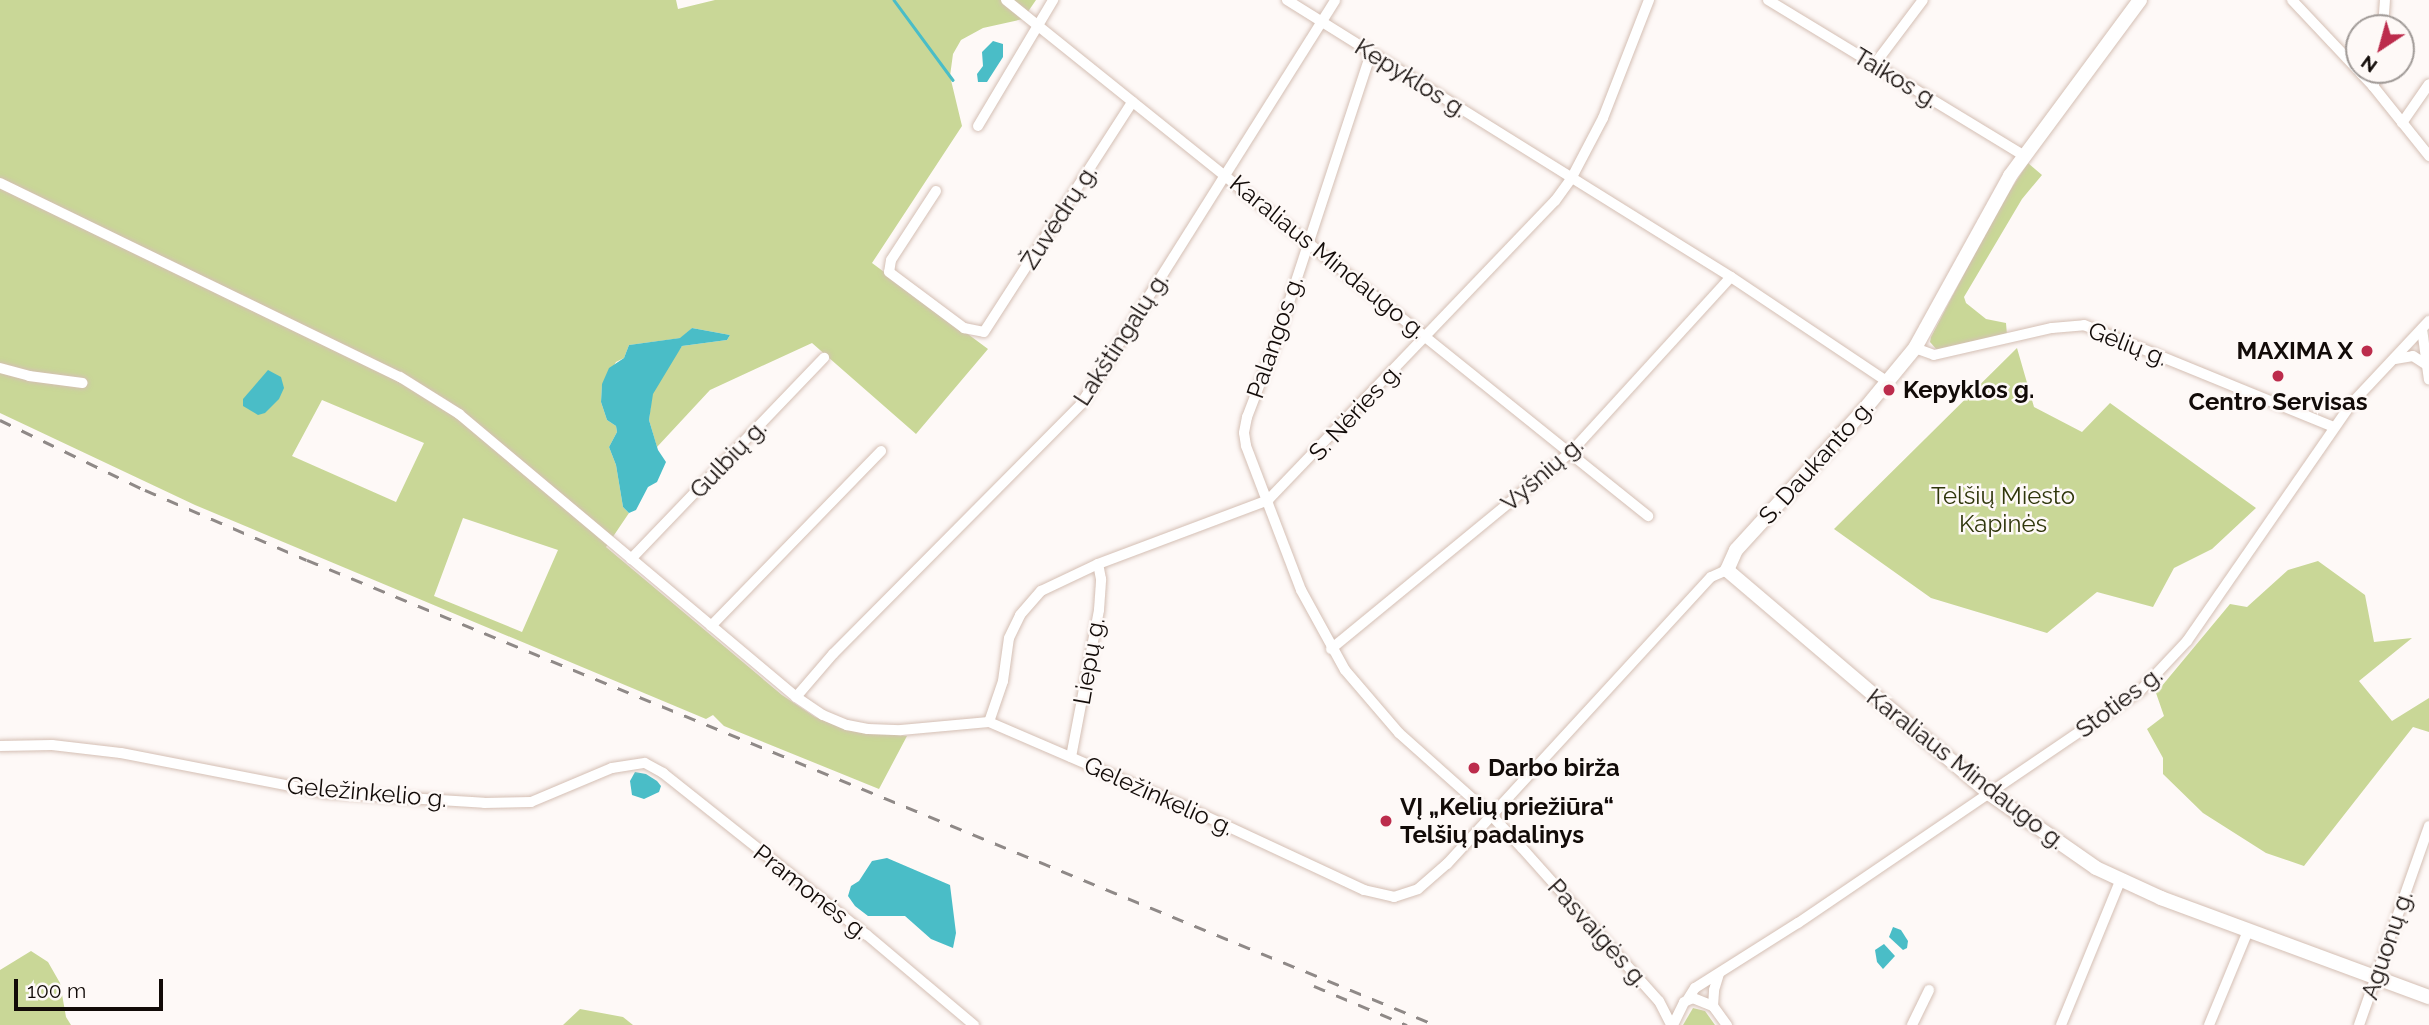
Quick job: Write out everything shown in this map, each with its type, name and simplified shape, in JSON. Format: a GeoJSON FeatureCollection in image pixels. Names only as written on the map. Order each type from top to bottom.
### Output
{"type":"FeatureCollection","features":[{"type":"Feature","properties":{"kind":"main road","name":"S. Daukanto g."},"geometry":{"type":"LineString","coordinates":[[1727,570],[1736,550],[1888,382],[1915,348],[1999,194],[2140,0]]}},
{"type":"Feature","properties":{"kind":"main road","name":"Karaliaus Mindaugo g."},"geometry":{"type":"LineString","coordinates":[[1727,570],[1990,794],[2051,840],[2120,881],[2429,997]]}},
{"type":"Feature","properties":{"kind":"street","name":"Karaliaus Mindaugo g."},"geometry":{"type":"LineString","coordinates":[[1006,0],[1648,516]]}},
{"type":"Feature","properties":{"kind":"street"},"geometry":{"type":"LineString","coordinates":[[978,126],[1053,0]]}},
{"type":"Feature","properties":{"kind":"street","name":"Kepyklos g."},"geometry":{"type":"LineString","coordinates":[[1287,0],[1731,277],[1888,382]]}},
{"type":"Feature","properties":{"kind":"street","name":"Lakštingalų g."},"geometry":{"type":"LineString","coordinates":[[796,697],[833,654],[1081,404],[1335,0]]}},
{"type":"Feature","properties":{"kind":"street","name":"S. Nėries g."},"geometry":{"type":"LineString","coordinates":[[989,723],[1003,681],[1009,638],[1020,615],[1041,591],[1098,564],[1268,500],[1555,201],[1571,179],[1603,118],[1649,0]]}},
{"type":"Feature","properties":{"kind":"street","name":"Taikos g."},"geometry":{"type":"LineString","coordinates":[[1768,0],[2025,156]]}},
{"type":"Feature","properties":{"kind":"street"},"geometry":{"type":"LineString","coordinates":[[1874,65],[1923,0]]}},
{"type":"Feature","properties":{"kind":"street"},"geometry":{"type":"LineString","coordinates":[[2292,0],[2373,86],[2429,156]]}},
{"type":"Feature","properties":{"kind":"street","name":"Palangos g."},"geometry":{"type":"LineString","coordinates":[[1268,500],[1246,446],[1244,425],[1277,339],[1371,53]]}},
{"type":"Feature","properties":{"kind":"street"},"geometry":{"type":"LineString","coordinates":[[2402,123],[2429,84]]}},
{"type":"Feature","properties":{"kind":"street","name":"Žuvėdrų g."},"geometry":{"type":"LineString","coordinates":[[936,191],[891,260],[889,272],[964,328],[984,331],[1132,102]]}},
{"type":"Feature","properties":{"kind":"street","name":"Geležinkelio g."},"geometry":{"type":"LineString","coordinates":[[0,183],[400,377],[459,414],[796,697],[823,715],[846,725],[901,730],[989,723],[1071,757],[1364,890],[1394,897],[1406,895],[1427,882],[1492,816]]}},
{"type":"Feature","properties":{"kind":"street","name":"Vyšnių g."},"geometry":{"type":"LineString","coordinates":[[1331,649],[1571,452],[1731,277]]}},
{"type":"Feature","properties":{"kind":"street"},"geometry":{"type":"LineString","coordinates":[[2425,325],[2429,380]]}},
{"type":"Feature","properties":{"kind":"street","name":"Stoties g."},"geometry":{"type":"LineString","coordinates":[[1686,1000],[1695,988],[1990,794],[2140,691],[2167,666],[2351,404],[2425,325]]}},
{"type":"Feature","properties":{"kind":"street","name":"Gėlių g."},"geometry":{"type":"LineString","coordinates":[[1915,348],[1934,355],[2052,328],[2084,326],[2334,426]]}},
{"type":"Feature","properties":{"kind":"street"},"geometry":{"type":"LineString","coordinates":[[2395,359],[2413,356],[2427,365]]}},
{"type":"Feature","properties":{"kind":"street","name":"Gulbių g."},"geometry":{"type":"LineString","coordinates":[[631,559],[824,358]]}},
{"type":"Feature","properties":{"kind":"street"},"geometry":{"type":"LineString","coordinates":[[0,368],[29,376],[83,383]]}},
{"type":"Feature","properties":{"kind":"street"},"geometry":{"type":"LineString","coordinates":[[711,626],[881,451]]}},
{"type":"Feature","properties":{"kind":"street","name":"Pasvaigės g."},"geometry":{"type":"LineString","coordinates":[[1268,500],[1301,590],[1331,649],[1378,713],[1492,816],[1659,1001],[1672,1025]]}},
{"type":"Feature","properties":{"kind":"street","name":"Liepų g."},"geometry":{"type":"LineString","coordinates":[[1071,757],[1098,610],[1101,579],[1098,564]]}},
{"type":"Feature","properties":{"kind":"street","name":"S. Daukanto g."},"geometry":{"type":"LineString","coordinates":[[1492,816],[1711,577],[1727,570]]}},
{"type":"Feature","properties":{"kind":"street","name":"Geležinkelio g."},"geometry":{"type":"LineString","coordinates":[[0,746],[52,745],[121,753],[327,793],[484,803],[531,802],[612,768],[645,763]]}},
{"type":"Feature","properties":{"kind":"street","name":"Pramonės g."},"geometry":{"type":"LineString","coordinates":[[645,763],[663,773],[867,935],[974,1025]]}},
{"type":"Feature","properties":{"kind":"street","name":"Aguonų g."},"geometry":{"type":"LineString","coordinates":[[2358,1025],[2429,826]]}},
{"type":"Feature","properties":{"kind":"street"},"geometry":{"type":"LineString","coordinates":[[2061,1025],[2120,881]]}},
{"type":"Feature","properties":{"kind":"street"},"geometry":{"type":"LineString","coordinates":[[2210,1025],[2248,931]]}},
{"type":"Feature","properties":{"kind":"street"},"geometry":{"type":"LineString","coordinates":[[1719,974],[1713,1006],[1727,1025]]}},
{"type":"Feature","properties":{"kind":"street"},"geometry":{"type":"LineString","coordinates":[[1912,1025],[1929,990]]}},
{"type":"Feature","properties":{"kind":"street","name":"Pasvaigės g."},"geometry":{"type":"LineString","coordinates":[[1659,1001],[1698,998],[1713,1006]]}},
{"type":"Feature","properties":{"kind":"street"},"geometry":{"type":"LineString","coordinates":[[1672,1025],[1686,1000]]}},
{"type":"Feature","properties":{"kind":"green space"},"geometry":{"type":"Polygon","coordinates":[[[0,0],[676,0],[678,9],[715,0],[1036,0],[1023,19],[983,28],[961,40],[953,54],[950,76],[962,126],[872,263],[988,349],[916,434],[812,343],[710,390],[657,447],[649,420],[652,394],[676,354],[682,346],[727,340],[730,335],[692,328],[681,338],[629,345],[624,358],[616,362],[602,385],[601,402],[607,420],[616,426],[617,432],[609,447],[616,465],[623,507],[629,513],[606,547],[782,695],[815,717],[847,730],[907,736],[879,789],[724,726],[713,715],[706,719],[195,505],[0,413],[0,0]],[[322,400],[292,456],[396,502],[424,443],[322,400]],[[463,518],[434,596],[522,632],[558,550],[463,518]]]}},
{"type":"Feature","properties":{"kind":"green space"},"geometry":{"type":"Polygon","coordinates":[[[2028,163],[2042,175],[2022,199],[1964,297],[1966,303],[1986,319],[2006,323],[2007,335],[1937,350],[1930,342],[1931,337],[1998,209],[2028,163]]]}},
{"type":"Feature","properties":{"kind":"green space","name":"Telšių Miesto Kapinės"},"geometry":{"type":"Polygon","coordinates":[[[2017,348],[2034,407],[2082,432],[2110,403],[2256,508],[2212,549],[2174,568],[2153,607],[2097,592],[2047,633],[1931,598],[1834,529],[2017,348]]]}},
{"type":"Feature","properties":{"kind":"green space"},"geometry":{"type":"Polygon","coordinates":[[[2318,561],[2365,595],[2374,642],[2412,638],[2359,681],[2392,721],[2429,698],[2429,732],[2413,727],[2304,866],[2266,853],[2203,813],[2163,774],[2163,758],[2147,729],[2164,716],[2156,693],[2230,604],[2247,607],[2288,570],[2318,561]]]}},
{"type":"Feature","properties":{"kind":"green space"},"geometry":{"type":"Polygon","coordinates":[[[31,951],[48,962],[60,983],[66,1017],[71,1025],[0,1025],[0,970],[31,951]]]}},
{"type":"Feature","properties":{"kind":"green space"},"geometry":{"type":"Polygon","coordinates":[[[1693,1008],[1705,1011],[1715,1025],[1683,1025],[1693,1008]]]}},
{"type":"Feature","properties":{"kind":"green space"},"geometry":{"type":"Polygon","coordinates":[[[580,1009],[623,1017],[633,1025],[563,1025],[580,1009]]]}},
{"type":"Feature","properties":{"kind":"water"},"geometry":{"type":"Polygon","coordinates":[[[993,41],[1003,44],[1003,57],[987,82],[978,82],[977,74],[983,66],[982,52],[993,41]]]}},
{"type":"Feature","properties":{"kind":"water"},"geometry":{"type":"Polygon","coordinates":[[[692,328],[730,335],[727,340],[682,346],[653,394],[649,420],[658,450],[666,462],[657,482],[648,487],[636,510],[629,513],[623,507],[616,465],[609,447],[617,432],[616,426],[607,420],[601,402],[602,384],[609,368],[624,358],[629,345],[680,338],[692,328]]]}},
{"type":"Feature","properties":{"kind":"water"},"geometry":{"type":"Polygon","coordinates":[[[268,370],[281,377],[284,388],[279,399],[265,413],[258,415],[243,406],[243,399],[268,370]]]}},
{"type":"Feature","properties":{"kind":"water"},"geometry":{"type":"Polygon","coordinates":[[[635,772],[646,774],[657,781],[661,786],[659,792],[644,799],[632,795],[630,781],[635,772]]]}},
{"type":"Feature","properties":{"kind":"water"},"geometry":{"type":"Polygon","coordinates":[[[887,858],[950,885],[956,933],[953,948],[931,939],[905,916],[868,916],[855,906],[848,896],[851,886],[859,881],[872,861],[887,858]]]}},
{"type":"Feature","properties":{"kind":"water"},"geometry":{"type":"Polygon","coordinates":[[[1893,927],[1901,930],[1908,941],[1907,948],[1903,950],[1889,937],[1893,927]]]}},
{"type":"Feature","properties":{"kind":"water"},"geometry":{"type":"Polygon","coordinates":[[[1884,944],[1895,956],[1883,969],[1877,962],[1875,950],[1884,944]]]}},
{"type":"Feature","properties":{"kind":"waterway"},"geometry":{"type":"LineString","coordinates":[[894,0],[953,80]]}},
{"type":"Feature","properties":{"kind":"railway"},"geometry":{"type":"LineString","coordinates":[[0,420],[145,490],[307,560],[1436,1025]]}},
{"type":"Feature","properties":{"kind":"railway"},"geometry":{"type":"LineString","coordinates":[[1314,986],[1407,1025]]}},
{"type":"Feature","properties":{"kind":"place","name":"MAXIMA X"},"geometry":{"type":"Point","coordinates":[2367,351]}},
{"type":"Feature","properties":{"kind":"place","name":"Centro Servisas"},"geometry":{"type":"Point","coordinates":[2278,376]}},
{"type":"Feature","properties":{"kind":"place","name":"Kepyklos g."},"geometry":{"type":"Point","coordinates":[1889,390]}},
{"type":"Feature","properties":{"kind":"place","name":"Darbo birža"},"geometry":{"type":"Point","coordinates":[1474,768]}},
{"type":"Feature","properties":{"kind":"place","name":"VĮ „Kelių priežiūra“ Telšių padalinys"},"geometry":{"type":"Point","coordinates":[1386,821]}}]}
